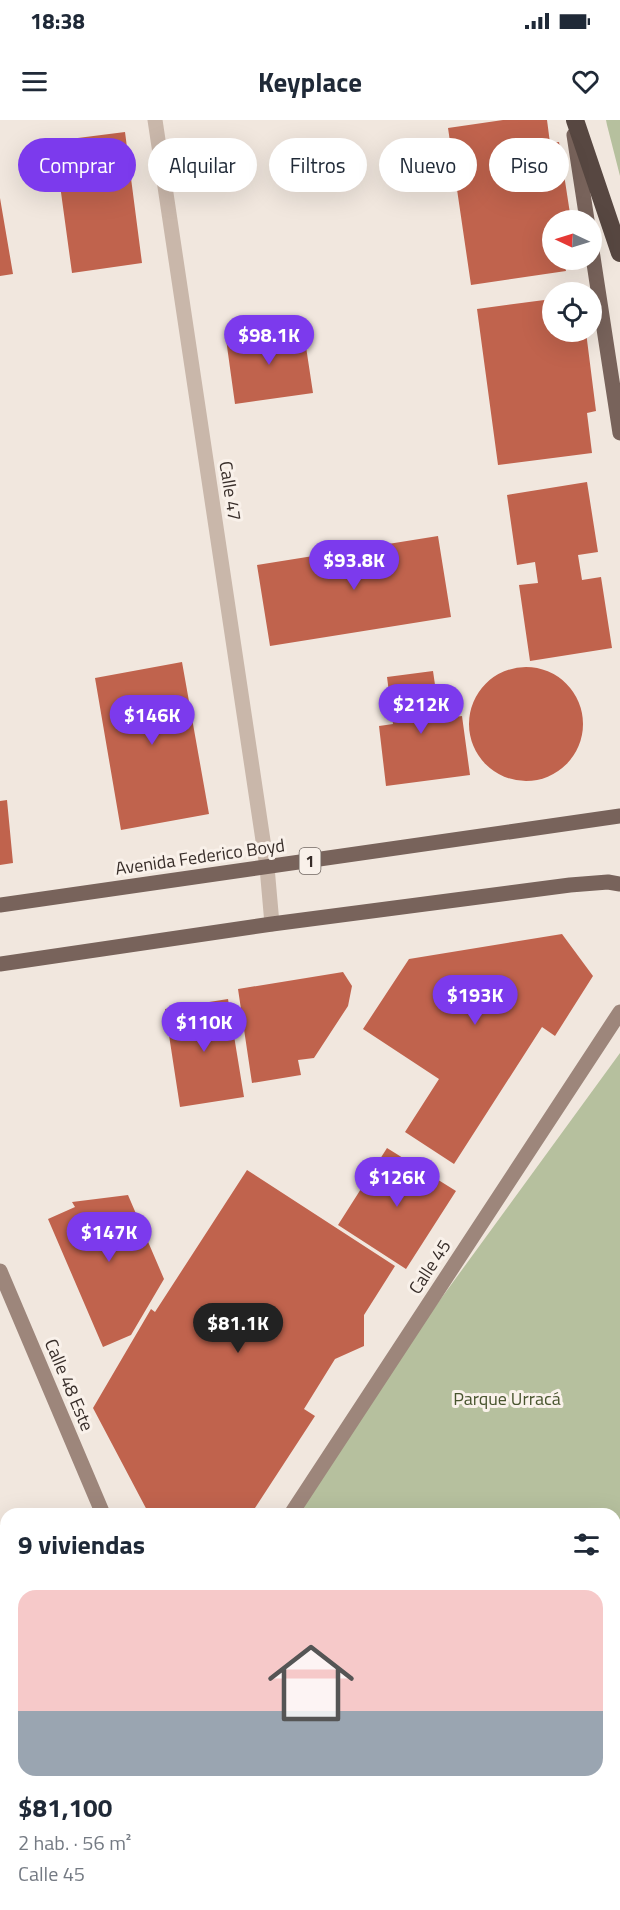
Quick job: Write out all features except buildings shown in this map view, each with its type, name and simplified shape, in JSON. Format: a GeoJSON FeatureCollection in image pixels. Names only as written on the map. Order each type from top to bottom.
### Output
{"type":"FeatureCollection","features":[{"type":"Feature","properties":{"kind":"highway"},"geometry":{"type":"LineString","coordinates":[[574,120],[620,253]]}},
{"type":"Feature","properties":{"kind":"main road"},"geometry":{"type":"LineString","coordinates":[[574,120],[586,210]]}},
{"type":"Feature","properties":{"kind":"main road"},"geometry":{"type":"LineString","coordinates":[[595,270],[620,433]]}},
{"type":"Feature","properties":{"kind":"main road","name":"Avenida Federico Boyd"},"geometry":{"type":"LineString","coordinates":[[0,905],[620,816]]}},
{"type":"Feature","properties":{"kind":"main road"},"geometry":{"type":"LineString","coordinates":[[0,964],[272,924],[570,885],[608,882],[620,884]]}},
{"type":"Feature","properties":{"kind":"main road","name":"Calle 45"},"geometry":{"type":"LineString","coordinates":[[295,1508],[620,1012]]}},
{"type":"Feature","properties":{"kind":"main road","name":"Calle 48 Este"},"geometry":{"type":"LineString","coordinates":[[0,1271],[100,1508]]}},
{"type":"Feature","properties":{"kind":"street","name":"Calle 47"},"geometry":{"type":"LineString","coordinates":[[155,120],[267,867],[272,924]]}},
{"type":"Feature","properties":{"kind":"green space"},"geometry":{"type":"Polygon","coordinates":[[[606,120],[620,120],[620,176],[607,125],[606,120]]]}},
{"type":"Feature","properties":{"kind":"green space","name":"Parque Urracá"},"geometry":{"type":"Polygon","coordinates":[[[620,1053],[620,1508],[300,1508],[343,1433],[620,1053]]]}}]}
